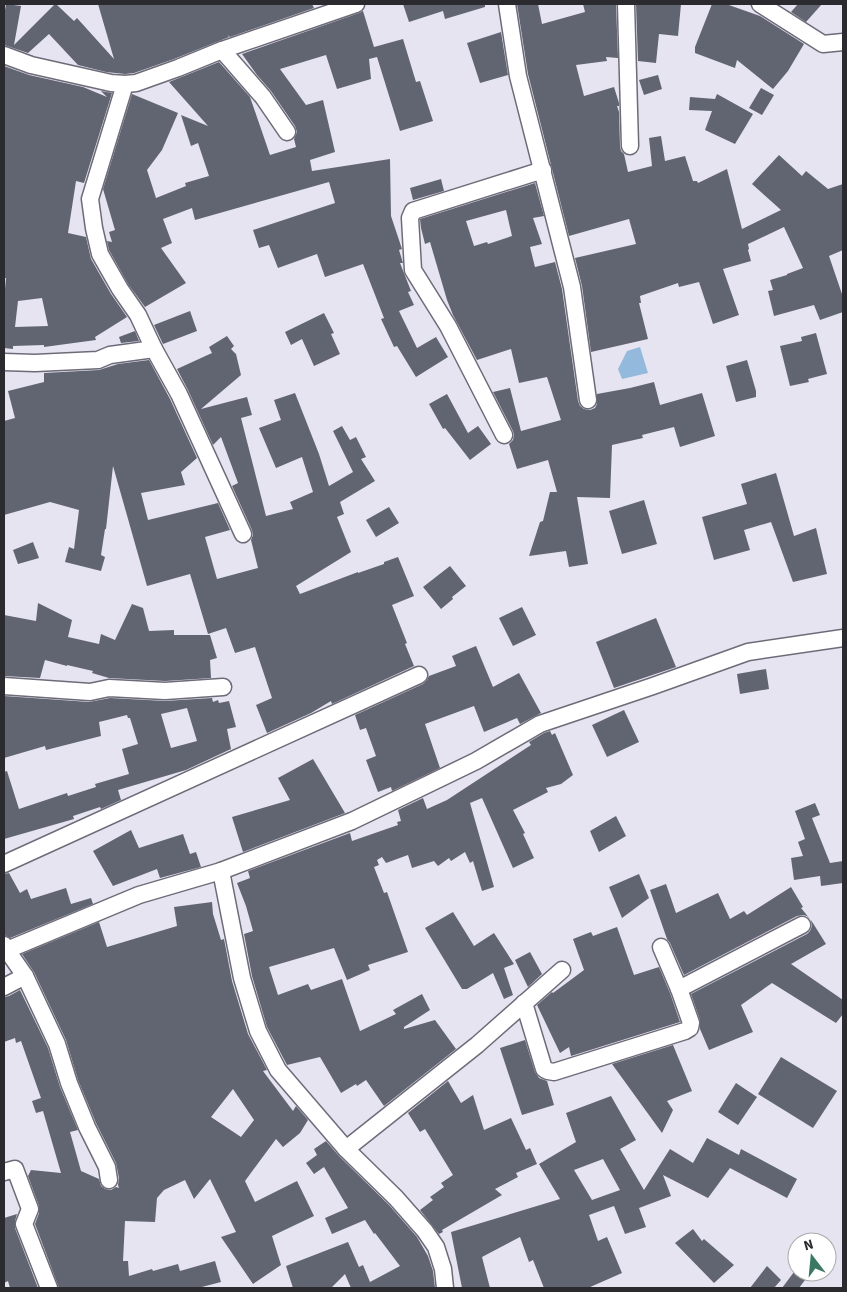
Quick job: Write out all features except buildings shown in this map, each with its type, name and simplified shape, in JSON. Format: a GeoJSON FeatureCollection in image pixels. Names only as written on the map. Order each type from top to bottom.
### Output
{"type":"FeatureCollection","features":[{"type":"Feature","properties":{"kind":"street"},"geometry":{"type":"LineString","coordinates":[[4,56],[30,65],[110,83],[136,83],[222,50],[356,4]]}},
{"type":"Feature","properties":{"kind":"street"},"geometry":{"type":"LineString","coordinates":[[507,4],[518,76],[572,287],[588,400]]}},
{"type":"Feature","properties":{"kind":"street"},"geometry":{"type":"LineString","coordinates":[[626,4],[630,146]]}},
{"type":"Feature","properties":{"kind":"street"},"geometry":{"type":"LineString","coordinates":[[760,4],[823,44],[843,42]]}},
{"type":"Feature","properties":{"kind":"street"},"geometry":{"type":"LineString","coordinates":[[222,50],[263,98],[287,132]]}},
{"type":"Feature","properties":{"kind":"street"},"geometry":{"type":"LineString","coordinates":[[125,84],[90,199],[100,254],[120,289],[138,315],[179,394],[244,534]]}},
{"type":"Feature","properties":{"kind":"street"},"geometry":{"type":"LineString","coordinates":[[504,435],[448,326],[414,270],[410,218],[413,211],[543,170]]}},
{"type":"Feature","properties":{"kind":"street"},"geometry":{"type":"LineString","coordinates":[[4,362],[35,363],[98,360],[110,355],[154,349]]}},
{"type":"Feature","properties":{"kind":"street"},"geometry":{"type":"LineString","coordinates":[[109,1180],[108,1168],[87,1127],[69,1083],[57,1044],[25,976],[5,947],[139,895],[221,871],[352,821],[476,761],[540,724],[748,652],[843,638]]}},
{"type":"Feature","properties":{"kind":"street"},"geometry":{"type":"LineString","coordinates":[[4,864],[420,675]]}},
{"type":"Feature","properties":{"kind":"street"},"geometry":{"type":"LineString","coordinates":[[4,686],[90,692],[109,688],[164,691],[223,687]]}},
{"type":"Feature","properties":{"kind":"street"},"geometry":{"type":"LineString","coordinates":[[221,871],[242,978],[258,1031],[278,1070],[346,1149],[396,1198],[425,1231],[436,1247],[445,1288]]}},
{"type":"Feature","properties":{"kind":"street"},"geometry":{"type":"LineString","coordinates":[[679,988],[802,925]]}},
{"type":"Feature","properties":{"kind":"street"},"geometry":{"type":"LineString","coordinates":[[524,1003],[544,1069],[548,1071],[554,1072],[685,1031],[690,1028],[691,1023],[679,988],[661,947]]}},
{"type":"Feature","properties":{"kind":"street"},"geometry":{"type":"LineString","coordinates":[[346,1149],[477,1045],[562,970]]}},
{"type":"Feature","properties":{"kind":"street"},"geometry":{"type":"LineString","coordinates":[[4,987],[25,976]]}},
{"type":"Feature","properties":{"kind":"street"},"geometry":{"type":"LineString","coordinates":[[4,1172],[15,1169],[30,1208],[24,1224],[49,1288]]}},
{"type":"Feature","properties":{"kind":"water"},"geometry":{"type":"Polygon","coordinates":[[[640,347],[648,373],[622,379],[618,369],[627,351],[640,347]]]}}]}
